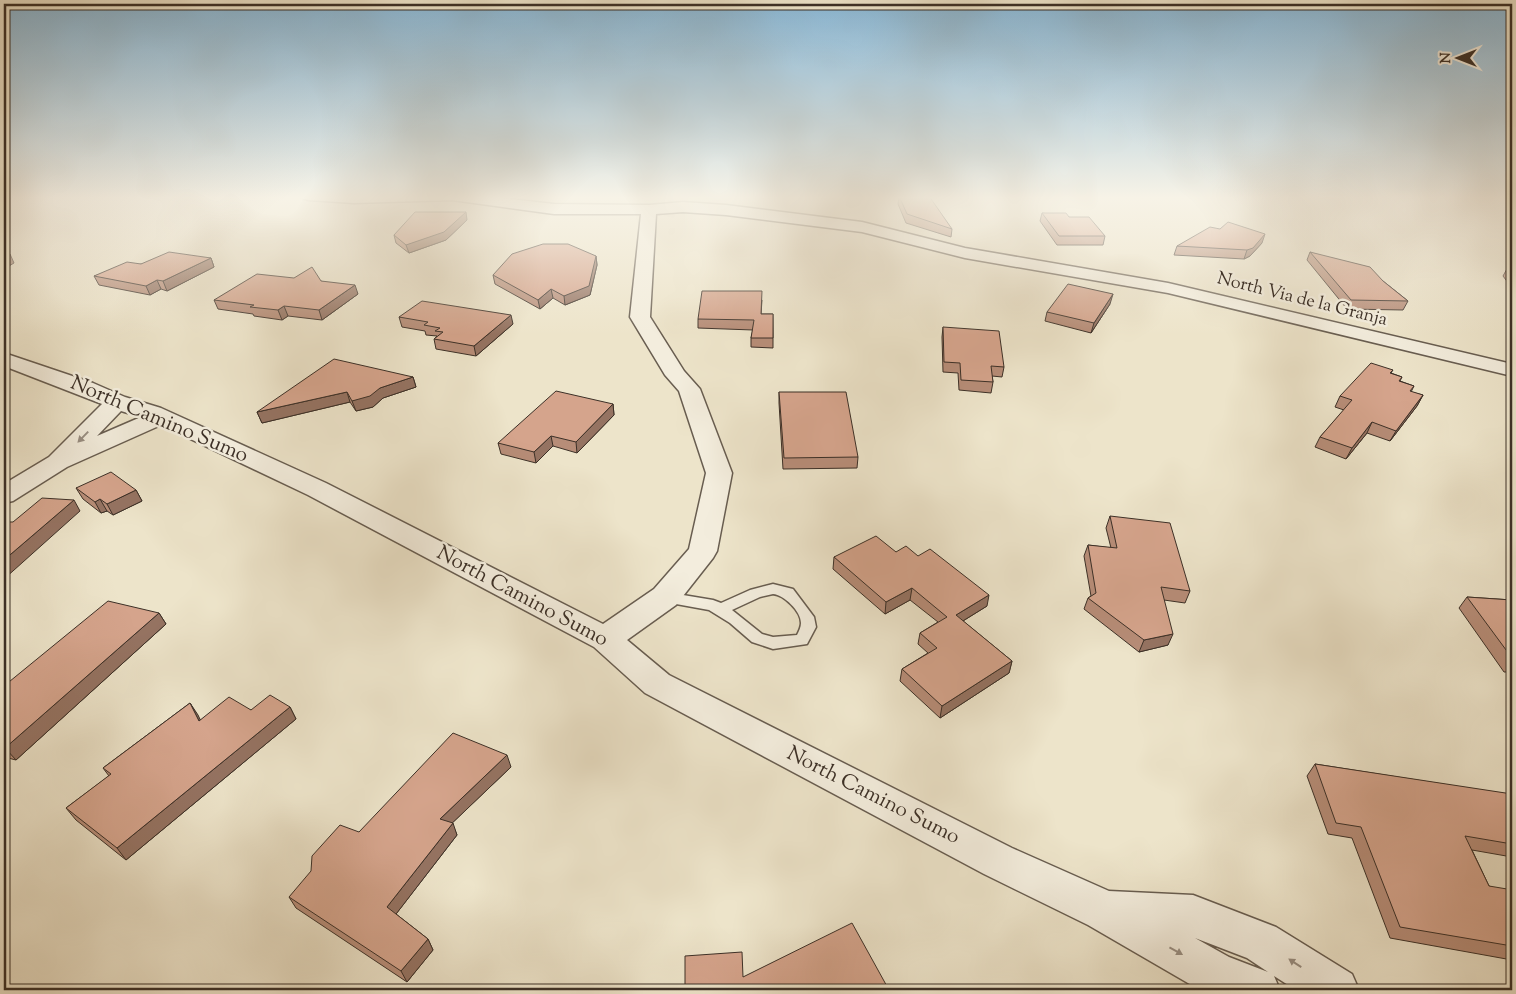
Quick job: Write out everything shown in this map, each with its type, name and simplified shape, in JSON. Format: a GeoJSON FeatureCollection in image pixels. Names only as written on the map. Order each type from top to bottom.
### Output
{"type":"FeatureCollection","features":[{"type":"Feature","properties":{"kind":"street"},"geometry":{"type":"LineString","coordinates":[[605,639],[665,598],[703,551],[719,473],[689,389],[676,375],[640,317],[646,242]]}},
{"type":"Feature","properties":{"kind":"street","name":"North Via de la Granja"},"geometry":{"type":"LineString","coordinates":[[921,242],[965,254],[1168,288],[1512,370]]}},
{"type":"Feature","properties":{"kind":"street","name":"North Camino Sumo"},"geometry":{"type":"LineString","coordinates":[[4,359],[160,417],[317,489],[605,639],[658,684],[998,861],[1103,910],[1216,974],[1257,990]]}},
{"type":"Feature","properties":{"kind":"street"},"geometry":{"type":"LineString","coordinates":[[58,462],[117,402]]}},
{"type":"Feature","properties":{"kind":"street"},"geometry":{"type":"LineString","coordinates":[[4,495],[58,462],[160,417]]}},
{"type":"Feature","properties":{"kind":"street","name":"North Camino Sumo"},"geometry":{"type":"LineString","coordinates":[[1103,910],[1193,916],[1261,942],[1336,990]]}},
{"type":"Feature","properties":{"kind":"lane"},"geometry":{"type":"LineString","coordinates":[[665,598],[713,605],[722,609],[757,638],[773,643],[802,640],[809,628],[808,618],[788,592],[777,589],[760,592],[722,609]]}},
{"type":"Feature","properties":{"kind":"building"},"geometry":{"type":"Polygon","coordinates":[[[1183,242],[1258,242],[1253,248],[1247,250],[1177,246],[1183,242]]]}},
{"type":"Feature","properties":{"kind":"building"},"geometry":{"type":"Polygon","coordinates":[[[543,244],[568,244],[596,256],[589,286],[564,296],[551,289],[538,300],[493,275],[512,254],[543,244]]]}},
{"type":"Feature","properties":{"kind":"building"},"geometry":{"type":"Polygon","coordinates":[[[4,250],[10,254],[4,257],[4,250]]]}},
{"type":"Feature","properties":{"kind":"building"},"geometry":{"type":"Polygon","coordinates":[[[169,252],[211,258],[163,281],[157,280],[146,286],[94,276],[127,262],[141,264],[169,252]]]}},
{"type":"Feature","properties":{"kind":"building"},"geometry":{"type":"Polygon","coordinates":[[[1310,252],[1370,267],[1383,281],[1408,301],[1351,300],[1310,252]]]}},
{"type":"Feature","properties":{"kind":"building"},"geometry":{"type":"Polygon","coordinates":[[[312,267],[321,281],[355,285],[319,310],[284,306],[278,310],[214,300],[257,274],[294,278],[312,267]]]}},
{"type":"Feature","properties":{"kind":"building"},"geometry":{"type":"Polygon","coordinates":[[[1068,284],[1113,294],[1094,323],[1047,312],[1068,284]]]}},
{"type":"Feature","properties":{"kind":"building"},"geometry":{"type":"Polygon","coordinates":[[[702,291],[762,291],[761,314],[773,314],[773,338],[751,338],[754,320],[698,319],[702,291]]]}},
{"type":"Feature","properties":{"kind":"building"},"geometry":{"type":"Polygon","coordinates":[[[422,301],[511,315],[474,346],[434,339],[443,332],[435,331],[440,328],[424,325],[428,322],[399,317],[422,301]]]}},
{"type":"Feature","properties":{"kind":"building"},"geometry":{"type":"Polygon","coordinates":[[[943,327],[999,331],[1004,367],[991,366],[993,382],[961,380],[960,363],[944,362],[943,327]]]}},
{"type":"Feature","properties":{"kind":"building"},"geometry":{"type":"Polygon","coordinates":[[[334,359],[413,377],[380,388],[370,396],[352,401],[347,392],[257,412],[334,359]]]}},
{"type":"Feature","properties":{"kind":"building"},"geometry":{"type":"Polygon","coordinates":[[[1371,363],[1393,370],[1390,373],[1402,377],[1399,381],[1414,386],[1410,391],[1423,395],[1396,431],[1372,422],[1352,448],[1320,437],[1352,400],[1340,396],[1371,363]]]}},
{"type":"Feature","properties":{"kind":"building"},"geometry":{"type":"Polygon","coordinates":[[[556,391],[613,404],[576,442],[551,436],[534,452],[498,443],[556,391]]]}},
{"type":"Feature","properties":{"kind":"building"},"geometry":{"type":"Polygon","coordinates":[[[779,392],[846,392],[858,457],[784,458],[779,392]]]}},
{"type":"Feature","properties":{"kind":"building"},"geometry":{"type":"Polygon","coordinates":[[[111,472],[136,490],[107,504],[100,499],[95,502],[76,488],[111,472]]]}},
{"type":"Feature","properties":{"kind":"building"},"geometry":{"type":"Polygon","coordinates":[[[42,498],[74,500],[4,560],[4,522],[13,522],[42,498]]]}},
{"type":"Feature","properties":{"kind":"building"},"geometry":{"type":"Polygon","coordinates":[[[1110,516],[1170,523],[1190,591],[1161,587],[1173,634],[1144,640],[1088,598],[1096,593],[1088,545],[1117,548],[1110,516]]]}},
{"type":"Feature","properties":{"kind":"building"},"geometry":{"type":"Polygon","coordinates":[[[876,536],[896,552],[906,546],[918,556],[930,549],[989,595],[956,615],[1012,661],[942,706],[902,669],[937,648],[920,633],[947,617],[912,588],[886,602],[834,557],[876,536]]]}},
{"type":"Feature","properties":{"kind":"building"},"geometry":{"type":"Polygon","coordinates":[[[1467,597],[1512,600],[1512,658],[1467,597]]]}},
{"type":"Feature","properties":{"kind":"building"},"geometry":{"type":"Polygon","coordinates":[[[108,601],[159,613],[4,748],[4,686],[108,601]]]}},
{"type":"Feature","properties":{"kind":"building"},"geometry":{"type":"Polygon","coordinates":[[[270,695],[290,707],[117,848],[66,808],[111,774],[103,768],[190,703],[199,721],[229,697],[251,710],[270,695]]]}},
{"type":"Feature","properties":{"kind":"building"},"geometry":{"type":"Polygon","coordinates":[[[453,733],[507,755],[440,819],[453,823],[387,907],[428,939],[401,971],[289,897],[311,871],[312,856],[340,825],[359,832],[453,733]]]}},
{"type":"Feature","properties":{"kind":"building"},"geometry":{"type":"Polygon","coordinates":[[[1315,764],[1512,794],[1512,844],[1465,836],[1489,886],[1507,889],[1512,895],[1512,946],[1400,927],[1361,827],[1336,823],[1315,764]]]}},
{"type":"Feature","properties":{"kind":"building"},"geometry":{"type":"Polygon","coordinates":[[[852,923],[889,990],[685,990],[685,956],[742,952],[743,977],[852,923]]]}}]}
